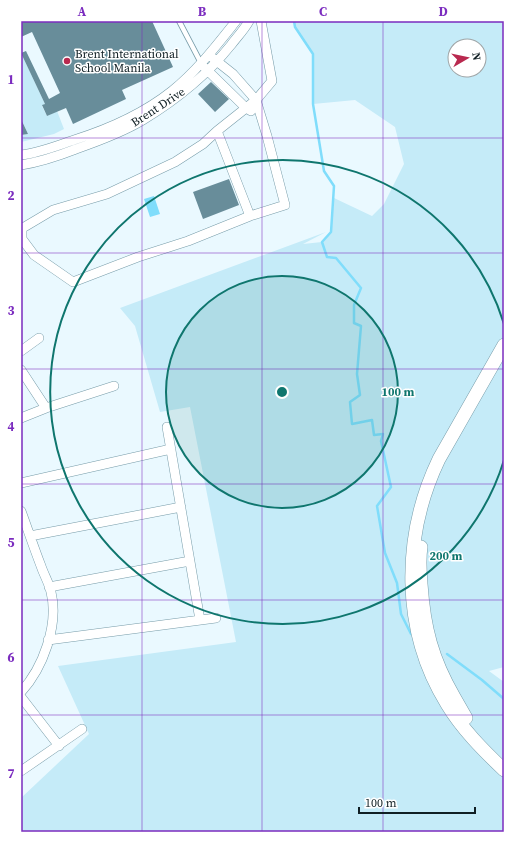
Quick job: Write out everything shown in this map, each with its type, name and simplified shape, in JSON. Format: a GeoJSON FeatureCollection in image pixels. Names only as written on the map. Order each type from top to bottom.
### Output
{"type":"FeatureCollection","features":[{"type":"Feature","properties":{"kind":"main road"},"geometry":{"type":"LineString","coordinates":[[504,345],[444,459],[425,519],[421,550],[422,606],[433,665],[440,692],[456,717],[485,752],[504,770]]}},
{"type":"Feature","properties":{"kind":"main road"},"geometry":{"type":"LineString","coordinates":[[444,459],[504,362]]}},
{"type":"Feature","properties":{"kind":"main road"},"geometry":{"type":"LineString","coordinates":[[433,665],[465,716],[476,730],[504,759]]}},
{"type":"Feature","properties":{"kind":"street","name":"Brent Drive"},"geometry":{"type":"LineString","coordinates":[[21,155],[33,154],[97,137],[130,118],[172,91],[201,63],[236,21]]}},
{"type":"Feature","properties":{"kind":"street","name":"Brent Drive"},"geometry":{"type":"LineString","coordinates":[[21,166],[39,162],[97,137],[142,120],[181,94],[208,71],[245,28],[249,21]]}},
{"type":"Feature","properties":{"kind":"street"},"geometry":{"type":"LineString","coordinates":[[209,54],[233,74],[256,100],[285,204],[73,282],[34,255],[22,239],[21,229],[53,210],[107,194],[175,162],[203,144],[256,100],[272,81],[261,21]]}},
{"type":"Feature","properties":{"kind":"street"},"geometry":{"type":"LineString","coordinates":[[201,63],[246,108],[260,114]]}},
{"type":"Feature","properties":{"kind":"street"},"geometry":{"type":"LineString","coordinates":[[217,131],[250,216]]}},
{"type":"Feature","properties":{"kind":"street"},"geometry":{"type":"LineString","coordinates":[[21,352],[40,338]]}},
{"type":"Feature","properties":{"kind":"street"},"geometry":{"type":"LineString","coordinates":[[21,370],[46,408]]}},
{"type":"Feature","properties":{"kind":"street"},"geometry":{"type":"LineString","coordinates":[[21,418],[46,408],[114,386]]}},
{"type":"Feature","properties":{"kind":"street"},"geometry":{"type":"LineString","coordinates":[[167,428],[200,620]]}},
{"type":"Feature","properties":{"kind":"street"},"geometry":{"type":"LineString","coordinates":[[21,484],[171,449]]}},
{"type":"Feature","properties":{"kind":"street"},"geometry":{"type":"LineString","coordinates":[[30,536],[180,507]]}},
{"type":"Feature","properties":{"kind":"street"},"geometry":{"type":"LineString","coordinates":[[21,511],[51,593],[53,618],[48,640],[36,669],[30,681],[21,692]]}},
{"type":"Feature","properties":{"kind":"street"},"geometry":{"type":"LineString","coordinates":[[49,587],[190,561]]}},
{"type":"Feature","properties":{"kind":"street"},"geometry":{"type":"LineString","coordinates":[[48,640],[216,618]]}},
{"type":"Feature","properties":{"kind":"street"},"geometry":{"type":"LineString","coordinates":[[21,696],[58,746]]}},
{"type":"Feature","properties":{"kind":"street"},"geometry":{"type":"LineString","coordinates":[[21,772],[82,729]]}},
{"type":"Feature","properties":{"kind":"lane"},"geometry":{"type":"LineString","coordinates":[[179,21],[201,63]]}},
{"type":"Feature","properties":{"kind":"shaded area"},"geometry":{"type":"Polygon","coordinates":[[[294,21],[504,21],[504,667],[489,671],[504,682],[504,832],[21,832],[21,798],[89,734],[58,666],[236,642],[190,407],[160,412],[135,326],[120,308],[326,232],[303,244],[322,242],[331,232],[334,198],[372,216],[384,204],[404,164],[395,127],[355,100],[313,104],[313,54],[295,27],[294,21]]]}},
{"type":"Feature","properties":{"kind":"shaded area"},"geometry":{"type":"Polygon","coordinates":[[[21,53],[45,104],[42,106],[47,116],[57,111],[64,129],[54,134],[21,142],[21,135],[28,134],[21,119],[21,53]]]}},
{"type":"Feature","properties":{"kind":"water"},"geometry":{"type":"Polygon","coordinates":[[[154,196],[160,214],[150,217],[144,199],[154,196]]]}},
{"type":"Feature","properties":{"kind":"building","name":"Brent International School Manila"},"geometry":{"type":"Polygon","coordinates":[[[21,21],[152,21],[173,67],[122,90],[126,99],[73,124],[66,108],[47,116],[42,105],[45,104],[21,53],[26,51],[49,99],[60,93],[32,32],[21,37],[21,21]]]}},
{"type":"Feature","properties":{"kind":"building"},"geometry":{"type":"Polygon","coordinates":[[[211,82],[229,99],[215,112],[198,94],[211,82]]]}},
{"type":"Feature","properties":{"kind":"building"},"geometry":{"type":"Polygon","coordinates":[[[21,119],[28,134],[21,135],[21,119]]]}},
{"type":"Feature","properties":{"kind":"building"},"geometry":{"type":"Polygon","coordinates":[[[229,179],[239,205],[203,219],[193,192],[229,179]]]}},
{"type":"Feature","properties":{"kind":"waterway"},"geometry":{"type":"LineString","coordinates":[[294,21],[295,27],[313,54],[313,104],[324,171],[334,186],[331,232],[322,242],[327,257],[336,258],[361,288],[354,305],[354,323],[361,326],[357,374],[360,395],[350,402],[352,424],[372,420],[374,435],[383,434],[381,441],[391,487],[377,506],[385,553],[397,583],[401,614],[411,634]]}},
{"type":"Feature","properties":{"kind":"waterway"},"geometry":{"type":"LineString","coordinates":[[447,654],[482,680],[504,699]]}},
{"type":"Feature","properties":{"kind":"place","name":"Brent International School Manila"},"geometry":{"type":"Point","coordinates":[67,61]}}]}
